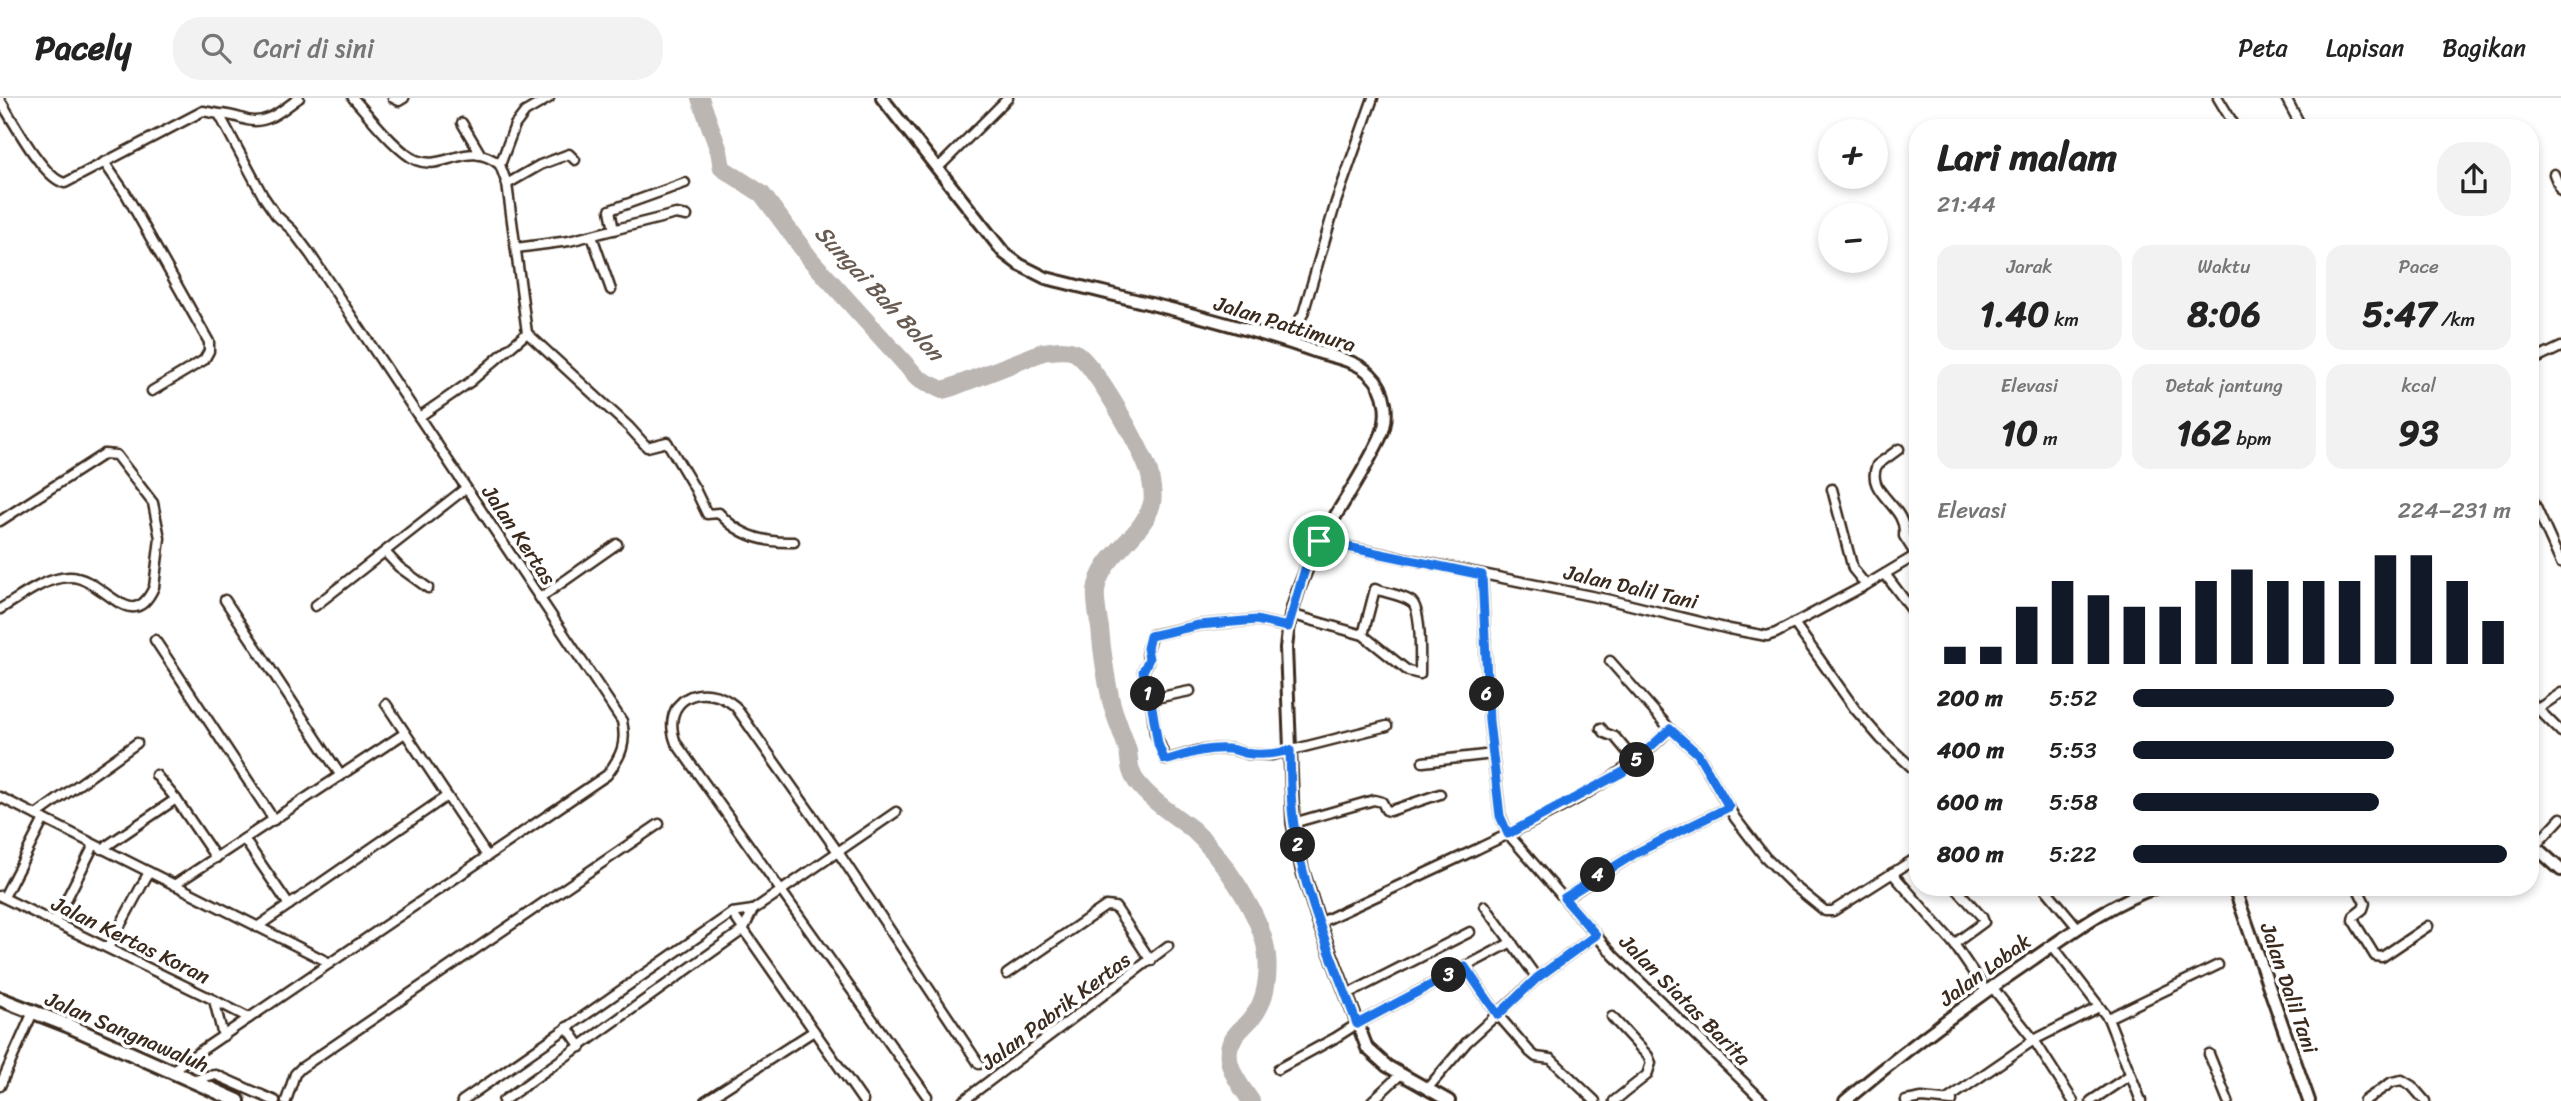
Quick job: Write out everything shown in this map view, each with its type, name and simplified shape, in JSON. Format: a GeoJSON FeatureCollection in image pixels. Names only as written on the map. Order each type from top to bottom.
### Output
{"type":"FeatureCollection","features":[{"type":"Feature","properties":{"kind":"main road","name":"Jalan Sangnawaluh"},"geometry":{"type":"LineString","coordinates":[[0,999],[67,1025],[238,1101]]}},
{"type":"Feature","properties":{"kind":"street"},"geometry":{"type":"LineString","coordinates":[[0,100],[41,163],[59,182],[65,183],[203,111],[256,121],[264,120],[275,116],[299,98]]}},
{"type":"Feature","properties":{"kind":"street"},"geometry":{"type":"LineString","coordinates":[[393,98],[399,101],[404,98]]}},
{"type":"Feature","properties":{"kind":"street"},"geometry":{"type":"LineString","coordinates":[[549,98],[525,112],[515,125],[500,165],[507,184],[527,333],[629,427],[647,447],[667,442],[708,514],[719,513],[727,523],[758,538],[779,543],[794,542]]}},
{"type":"Feature","properties":{"kind":"street","name":"Jalan Pattimura"},"geometry":{"type":"LineString","coordinates":[[882,98],[991,238],[1020,265],[1046,278],[1310,349],[1358,366],[1370,373],[1378,384],[1384,399],[1385,415],[1381,436],[1319,541],[1305,569],[1290,614],[1286,648],[1293,823],[1302,869],[1319,923],[1357,1024],[1372,1055],[1449,1101]]}},
{"type":"Feature","properties":{"kind":"street"},"geometry":{"type":"LineString","coordinates":[[937,169],[1008,98]]}},
{"type":"Feature","properties":{"kind":"street"},"geometry":{"type":"LineString","coordinates":[[1288,342],[1303,314],[1336,202],[1373,98]]}},
{"type":"Feature","properties":{"kind":"street"},"geometry":{"type":"LineString","coordinates":[[2219,98],[2231,119]]}},
{"type":"Feature","properties":{"kind":"street"},"geometry":{"type":"LineString","coordinates":[[2286,98],[2297,119]]}},
{"type":"Feature","properties":{"kind":"street"},"geometry":{"type":"LineString","coordinates":[[355,99],[406,155],[417,160],[437,161],[470,153],[481,155],[500,165]]}},
{"type":"Feature","properties":{"kind":"street","name":"Jalan Kertas"},"geometry":{"type":"LineString","coordinates":[[171,1071],[607,775],[621,752],[626,737],[622,721],[310,254],[262,196],[219,114]]}},
{"type":"Feature","properties":{"kind":"street"},"geometry":{"type":"LineString","coordinates":[[462,123],[481,155]]}},
{"type":"Feature","properties":{"kind":"street"},"geometry":{"type":"LineString","coordinates":[[507,184],[540,165],[569,154],[575,160]]}},
{"type":"Feature","properties":{"kind":"street"},"geometry":{"type":"LineString","coordinates":[[104,162],[126,194],[209,342],[209,351],[204,359],[152,391]]}},
{"type":"Feature","properties":{"kind":"street"},"geometry":{"type":"LineString","coordinates":[[2554,174],[2561,191]]}},
{"type":"Feature","properties":{"kind":"street"},"geometry":{"type":"LineString","coordinates":[[614,230],[610,210],[685,183]]}},
{"type":"Feature","properties":{"kind":"street"},"geometry":{"type":"LineString","coordinates":[[516,248],[592,236],[676,214],[687,216]]}},
{"type":"Feature","properties":{"kind":"street"},"geometry":{"type":"LineString","coordinates":[[592,236],[611,290]]}},
{"type":"Feature","properties":{"kind":"street"},"geometry":{"type":"LineString","coordinates":[[419,417],[470,382],[527,333]]}},
{"type":"Feature","properties":{"kind":"street"},"geometry":{"type":"LineString","coordinates":[[2539,358],[2561,347]]}},
{"type":"Feature","properties":{"kind":"street"},"geometry":{"type":"LineString","coordinates":[[1899,449],[1874,468],[1875,478],[1885,499],[1903,519],[1906,526],[1904,536],[1909,543]]}},
{"type":"Feature","properties":{"kind":"street"},"geometry":{"type":"LineString","coordinates":[[0,521],[104,454],[111,453],[151,499],[160,537],[154,587],[151,594],[136,606],[128,608],[119,605],[100,588],[66,577],[48,581],[0,609]]}},
{"type":"Feature","properties":{"kind":"street"},"geometry":{"type":"LineString","coordinates":[[315,606],[466,488]]}},
{"type":"Feature","properties":{"kind":"street"},"geometry":{"type":"LineString","coordinates":[[1832,489],[1853,569],[1866,585]]}},
{"type":"Feature","properties":{"kind":"street"},"geometry":{"type":"LineString","coordinates":[[2539,514],[2561,563]]}},
{"type":"Feature","properties":{"kind":"street","name":"Jalan Dalil Tani"},"geometry":{"type":"LineString","coordinates":[[1319,541],[1606,599],[1758,635],[1776,633],[1909,560]]}},
{"type":"Feature","properties":{"kind":"street"},"geometry":{"type":"LineString","coordinates":[[540,598],[617,544]]}},
{"type":"Feature","properties":{"kind":"street"},"geometry":{"type":"LineString","coordinates":[[385,552],[399,567],[428,588]]}},
{"type":"Feature","properties":{"kind":"street"},"geometry":{"type":"LineString","coordinates":[[1885,574],[1909,606]]}},
{"type":"Feature","properties":{"kind":"street","name":"Jalan Siatas Barita"},"geometry":{"type":"LineString","coordinates":[[1482,575],[1485,673],[1493,754],[1500,816],[1508,834],[1614,956],[1763,1101]]}},
{"type":"Feature","properties":{"kind":"street"},"geometry":{"type":"LineString","coordinates":[[1290,614],[1363,635],[1408,671],[1420,674],[1418,617],[1411,601],[1375,589],[1363,635]]}},
{"type":"Feature","properties":{"kind":"street"},"geometry":{"type":"LineString","coordinates":[[225,600],[341,776]]}},
{"type":"Feature","properties":{"kind":"street"},"geometry":{"type":"LineString","coordinates":[[1288,627],[1256,620],[1199,625],[1152,635],[1147,648],[1148,662],[1143,671],[1151,699],[1158,744],[1166,760],[1215,749],[1272,755],[1387,726]]}},
{"type":"Feature","properties":{"kind":"street"},"geometry":{"type":"LineString","coordinates":[[1794,623],[1855,709],[1881,739],[1909,765]]}},
{"type":"Feature","properties":{"kind":"street"},"geometry":{"type":"LineString","coordinates":[[155,640],[274,820]]}},
{"type":"Feature","properties":{"kind":"street"},"geometry":{"type":"LineString","coordinates":[[1610,661],[1670,729],[1698,754],[1729,807],[1765,857],[1825,912],[1833,911],[1909,863]]}},
{"type":"Feature","properties":{"kind":"street"},"geometry":{"type":"LineString","coordinates":[[1151,699],[1190,691]]}},
{"type":"Feature","properties":{"kind":"street"},"geometry":{"type":"LineString","coordinates":[[927,1096],[676,743],[671,729],[671,717],[687,698],[698,693],[709,693],[724,697],[735,706],[841,850],[979,1064]]}},
{"type":"Feature","properties":{"kind":"street"},"geometry":{"type":"LineString","coordinates":[[2561,693],[2539,708],[2561,732]]}},
{"type":"Feature","properties":{"kind":"street"},"geometry":{"type":"LineString","coordinates":[[386,704],[487,856]]}},
{"type":"Feature","properties":{"kind":"street"},"geometry":{"type":"LineString","coordinates":[[1601,728],[1615,737],[1635,761]]}},
{"type":"Feature","properties":{"kind":"street"},"geometry":{"type":"LineString","coordinates":[[1319,923],[1508,834],[1603,785],[1635,761],[1670,729]]}},
{"type":"Feature","properties":{"kind":"street"},"geometry":{"type":"LineString","coordinates":[[174,885],[405,733]]}},
{"type":"Feature","properties":{"kind":"street"},"geometry":{"type":"LineString","coordinates":[[2,896],[40,817],[137,743]]}},
{"type":"Feature","properties":{"kind":"street"},"geometry":{"type":"LineString","coordinates":[[1423,762],[1493,754]]}},
{"type":"Feature","properties":{"kind":"street"},"geometry":{"type":"LineString","coordinates":[[156,775],[176,799],[216,858]]}},
{"type":"Feature","properties":{"kind":"street"},"geometry":{"type":"LineString","coordinates":[[1293,823],[1374,800],[1382,802],[1388,811],[1440,794]]}},
{"type":"Feature","properties":{"kind":"street"},"geometry":{"type":"LineString","coordinates":[[257,927],[447,796]]}},
{"type":"Feature","properties":{"kind":"street"},"geometry":{"type":"LineString","coordinates":[[0,797],[330,963]]}},
{"type":"Feature","properties":{"kind":"street"},"geometry":{"type":"LineString","coordinates":[[55,922],[98,847],[176,799]]}},
{"type":"Feature","properties":{"kind":"street"},"geometry":{"type":"LineString","coordinates":[[1564,898],[1636,853],[1729,807]]}},
{"type":"Feature","properties":{"kind":"street"},"geometry":{"type":"LineString","coordinates":[[462,1101],[732,913],[753,910],[896,812]]}},
{"type":"Feature","properties":{"kind":"street"},"geometry":{"type":"LineString","coordinates":[[2539,838],[2561,818]]}},
{"type":"Feature","properties":{"kind":"street"},"geometry":{"type":"LineString","coordinates":[[286,1101],[295,1074],[301,1068],[659,824]]}},
{"type":"Feature","properties":{"kind":"street"},"geometry":{"type":"LineString","coordinates":[[244,839],[289,905]]}},
{"type":"Feature","properties":{"kind":"street"},"geometry":{"type":"LineString","coordinates":[[2539,850],[2561,870]]}},
{"type":"Feature","properties":{"kind":"street"},"geometry":{"type":"LineString","coordinates":[[108,948],[149,872]]}},
{"type":"Feature","properties":{"kind":"street"},"geometry":{"type":"LineString","coordinates":[[1892,873],[1909,892]]}},
{"type":"Feature","properties":{"kind":"street","name":"Jalan Kertas Koran"},"geometry":{"type":"LineString","coordinates":[[2,896],[214,1000],[223,1036]]}},
{"type":"Feature","properties":{"kind":"street"},"geometry":{"type":"LineString","coordinates":[[1912,896],[2034,1040],[2073,1101]]}},
{"type":"Feature","properties":{"kind":"street"},"geometry":{"type":"LineString","coordinates":[[1954,943],[1984,922],[1963,896]]}},
{"type":"Feature","properties":{"kind":"street"},"geometry":{"type":"LineString","coordinates":[[2051,896],[2078,928]]}},
{"type":"Feature","properties":{"kind":"street","name":"Jalan Lobak"},"geometry":{"type":"LineString","coordinates":[[1845,1101],[1895,1059],[1989,989],[2126,896]]}},
{"type":"Feature","properties":{"kind":"street","name":"Jalan Dalil Tani"},"geometry":{"type":"LineString","coordinates":[[2237,896],[2309,1101]]}},
{"type":"Feature","properties":{"kind":"street"},"geometry":{"type":"LineString","coordinates":[[2362,896],[2365,903],[2363,909],[2353,920],[2375,956],[2382,957],[2428,926]]}},
{"type":"Feature","properties":{"kind":"street"},"geometry":{"type":"LineString","coordinates":[[1007,974],[1105,906],[1115,907],[1151,961]]}},
{"type":"Feature","properties":{"kind":"street"},"geometry":{"type":"LineString","coordinates":[[1485,906],[1537,978]]}},
{"type":"Feature","properties":{"kind":"street"},"geometry":{"type":"LineString","coordinates":[[503,1101],[743,930],[753,910]]}},
{"type":"Feature","properties":{"kind":"street"},"geometry":{"type":"LineString","coordinates":[[732,913],[863,1101]]}},
{"type":"Feature","properties":{"kind":"street"},"geometry":{"type":"LineString","coordinates":[[1346,995],[1470,932]]}},
{"type":"Feature","properties":{"kind":"street"},"geometry":{"type":"LineString","coordinates":[[1427,1089],[1467,1042],[1537,978],[1596,935]]}},
{"type":"Feature","properties":{"kind":"street"},"geometry":{"type":"LineString","coordinates":[[1278,1069],[1513,942]]}},
{"type":"Feature","properties":{"kind":"street"},"geometry":{"type":"LineString","coordinates":[[2052,945],[2108,1018],[2141,1101]]}},
{"type":"Feature","properties":{"kind":"street","name":"Jalan Pabrik Kertas"},"geometry":{"type":"LineString","coordinates":[[963,1101],[1168,946]]}},
{"type":"Feature","properties":{"kind":"street"},"geometry":{"type":"LineString","coordinates":[[2108,1018],[2218,965]]}},
{"type":"Feature","properties":{"kind":"street"},"geometry":{"type":"LineString","coordinates":[[1465,967],[1498,1015],[1533,1056],[1551,1059],[1595,1101]]}},
{"type":"Feature","properties":{"kind":"street"},"geometry":{"type":"LineString","coordinates":[[214,1000],[249,1018]]}},
{"type":"Feature","properties":{"kind":"street"},"geometry":{"type":"LineString","coordinates":[[1906,1101],[1922,1098],[1950,1100],[2034,1040],[2099,1007]]}},
{"type":"Feature","properties":{"kind":"street"},"geometry":{"type":"LineString","coordinates":[[0,1086],[33,1012]]}},
{"type":"Feature","properties":{"kind":"street"},"geometry":{"type":"LineString","coordinates":[[1612,1017],[1648,1056],[1651,1063],[1647,1075],[1614,1101]]}},
{"type":"Feature","properties":{"kind":"street"},"geometry":{"type":"LineString","coordinates":[[568,1027],[581,1047]]}},
{"type":"Feature","properties":{"kind":"street"},"geometry":{"type":"LineString","coordinates":[[705,1101],[814,1031]]}},
{"type":"Feature","properties":{"kind":"street"},"geometry":{"type":"LineString","coordinates":[[2209,1054],[2228,1101]]}},
{"type":"Feature","properties":{"kind":"street"},"geometry":{"type":"LineString","coordinates":[[1372,1101],[1401,1074]]}},
{"type":"Feature","properties":{"kind":"street"},"geometry":{"type":"LineString","coordinates":[[194,1082],[216,1075],[275,1101]]}},
{"type":"Feature","properties":{"kind":"street"},"geometry":{"type":"LineString","coordinates":[[2091,1101],[2130,1075]]}},
{"type":"Feature","properties":{"kind":"street"},"geometry":{"type":"LineString","coordinates":[[2364,1101],[2392,1082],[2402,1080],[2407,1081],[2425,1101]]}},
{"type":"Feature","properties":{"kind":"waterway","name":"Sungai Bah Bolon"},"geometry":{"type":"LineString","coordinates":[[700,98],[719,151],[722,168],[762,194],[811,260],[918,378],[942,390],[1043,352],[1070,351],[1083,359],[1093,372],[1127,427],[1149,472],[1153,500],[1140,526],[1099,578],[1096,591],[1097,610],[1107,683],[1136,781],[1155,801],[1192,829],[1214,852],[1236,882],[1254,914],[1265,944],[1267,978],[1264,996],[1257,1011],[1233,1038],[1229,1049],[1232,1070],[1251,1101]]}},
{"type":"Feature","properties":{"kind":"route"},"geometry":{"type":"LineString","coordinates":[[1319,541],[1482,575],[1489,721],[1500,816],[1508,834],[1603,785],[1623,772],[1670,729],[1698,754],[1729,807],[1636,853],[1579,886],[1564,898],[1596,935],[1537,978],[1498,1015],[1465,967],[1357,1024],[1302,869],[1293,823],[1290,750],[1272,755],[1215,749],[1197,751],[1168,760],[1164,759],[1158,744],[1143,671],[1149,659],[1147,648],[1150,636],[1199,625],[1256,620],[1288,627],[1305,569],[1319,541]]}}]}
